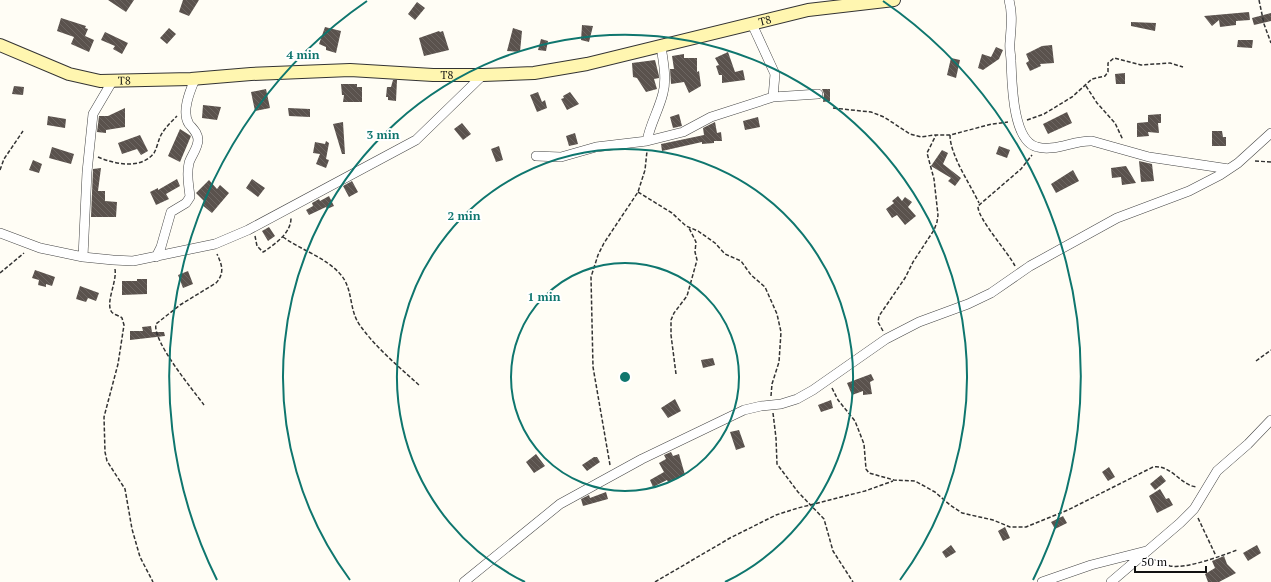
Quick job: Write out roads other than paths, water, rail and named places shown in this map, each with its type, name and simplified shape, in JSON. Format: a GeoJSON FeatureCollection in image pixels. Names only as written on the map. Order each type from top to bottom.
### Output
{"type":"FeatureCollection","features":[{"type":"Feature","properties":{"kind":"street","name":"T8"},"geometry":{"type":"LineString","coordinates":[[0,46],[76,77],[93,80],[195,79],[251,74],[350,70],[433,75],[534,73],[587,64],[808,10],[894,0]]}},
{"type":"Feature","properties":{"kind":"street"},"geometry":{"type":"LineString","coordinates":[[1010,0],[1012,23],[1010,49],[1015,105],[1018,122],[1027,141],[1039,148],[1084,141],[1095,142],[1105,146],[1168,161],[1229,169]]}},
{"type":"Feature","properties":{"kind":"street"},"geometry":{"type":"LineString","coordinates":[[752,24],[776,74],[773,97]]}},
{"type":"Feature","properties":{"kind":"street"},"geometry":{"type":"LineString","coordinates":[[647,141],[649,129],[664,92],[665,75],[661,46]]}},
{"type":"Feature","properties":{"kind":"street"},"geometry":{"type":"LineString","coordinates":[[0,234],[34,246],[83,257],[133,261],[215,244],[251,227],[416,140],[483,75]]}},
{"type":"Feature","properties":{"kind":"street"},"geometry":{"type":"LineString","coordinates":[[156,257],[161,247],[171,212],[186,203],[190,197],[187,177],[190,163],[198,142],[195,130],[187,119],[187,107],[195,79]]}},
{"type":"Feature","properties":{"kind":"street"},"geometry":{"type":"LineString","coordinates":[[83,257],[89,153],[93,114],[113,80]]}},
{"type":"Feature","properties":{"kind":"street"},"geometry":{"type":"LineString","coordinates":[[536,156],[561,157],[596,147],[647,141],[684,132],[710,117],[773,97],[818,94]]}},
{"type":"Feature","properties":{"kind":"street"},"geometry":{"type":"LineString","coordinates":[[464,582],[560,504],[611,476],[744,410],[797,399],[886,338],[919,322],[980,298],[1020,273],[1117,218],[1189,192],[1229,169],[1271,133]]}},
{"type":"Feature","properties":{"kind":"street"},"geometry":{"type":"LineString","coordinates":[[1111,582],[1165,538],[1194,509],[1223,464],[1248,444],[1271,420]]}},
{"type":"Feature","properties":{"kind":"street"},"geometry":{"type":"LineString","coordinates":[[1042,582],[1091,565],[1145,553]]}}]}
